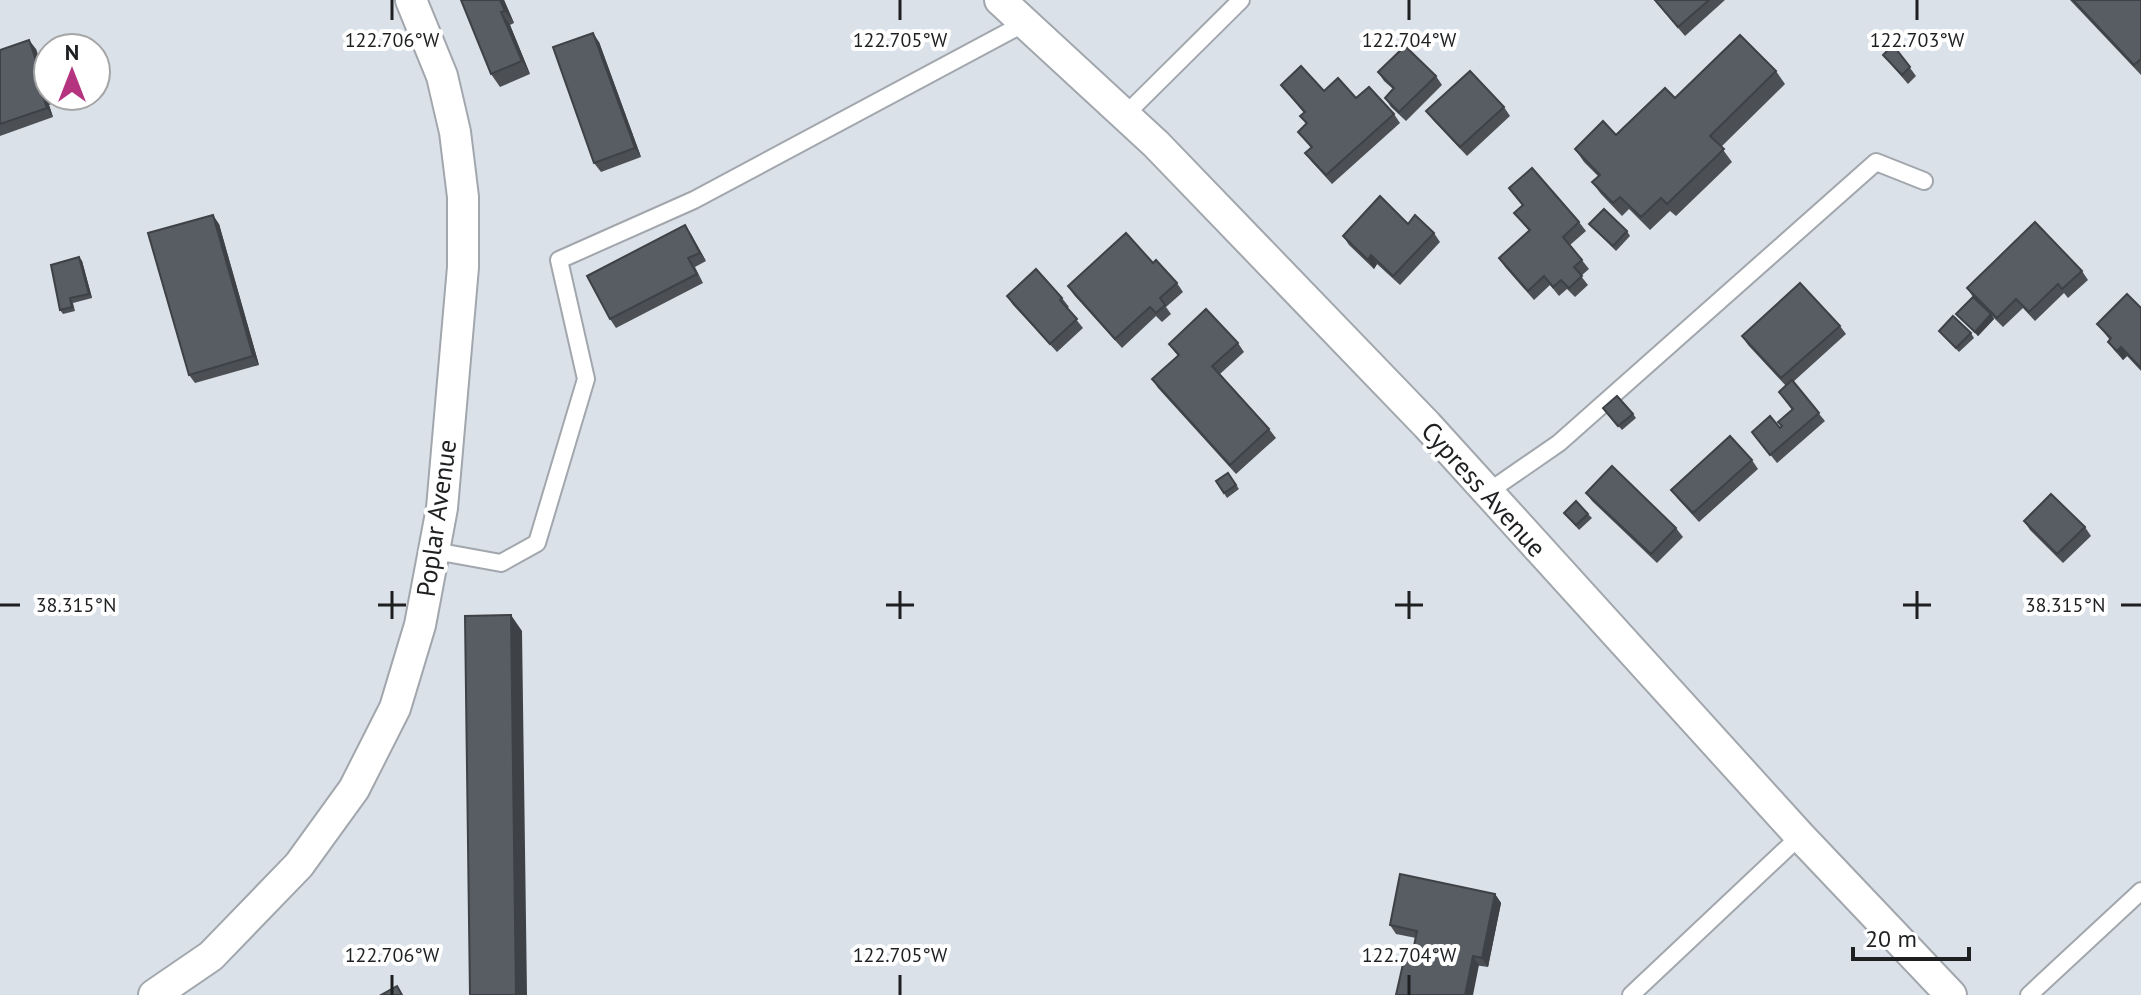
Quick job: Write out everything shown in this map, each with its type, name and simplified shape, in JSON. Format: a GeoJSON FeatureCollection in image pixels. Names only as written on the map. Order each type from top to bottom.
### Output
{"type":"FeatureCollection","features":[{"type":"Feature","properties":{"kind":"street","name":"Poplar Avenue"},"geometry":{"type":"LineString","coordinates":[[154,995],[211,956],[288,877],[354,789],[395,708],[420,625],[442,508],[463,267],[463,197],[455,132],[442,76],[411,0]]}},
{"type":"Feature","properties":{"kind":"street","name":"Cypress Avenue"},"geometry":{"type":"LineString","coordinates":[[1000,0],[1156,144],[1416,414],[1800,836],[1951,995]]}},
{"type":"Feature","properties":{"kind":"lane"},"geometry":{"type":"LineString","coordinates":[[1124,116],[1241,0]]}},
{"type":"Feature","properties":{"kind":"lane"},"geometry":{"type":"LineString","coordinates":[[435,551],[501,563],[537,543],[586,379],[559,260],[694,200],[1023,24]]}},
{"type":"Feature","properties":{"kind":"lane"},"geometry":{"type":"LineString","coordinates":[[1488,492],[1559,443],[1876,162],[1924,181]]}},
{"type":"Feature","properties":{"kind":"lane"},"geometry":{"type":"LineString","coordinates":[[1631,995],[1800,836]]}},
{"type":"Feature","properties":{"kind":"lane"},"geometry":{"type":"LineString","coordinates":[[2029,995],[2141,891]]}},
{"type":"Feature","properties":{"kind":"building"},"geometry":{"type":"Polygon","coordinates":[[[461,0],[500,0],[505,11],[501,12],[522,61],[491,74],[461,0]]]}},
{"type":"Feature","properties":{"kind":"building"},"geometry":{"type":"Polygon","coordinates":[[[1655,0],[1709,0],[1678,27],[1655,0]]]}},
{"type":"Feature","properties":{"kind":"building"},"geometry":{"type":"Polygon","coordinates":[[[2073,0],[2141,0],[2141,59],[2134,65],[2073,0]]]}},
{"type":"Feature","properties":{"kind":"building"},"geometry":{"type":"Polygon","coordinates":[[[593,33],[635,148],[594,163],[553,47],[593,33]]]}},
{"type":"Feature","properties":{"kind":"building"},"geometry":{"type":"Polygon","coordinates":[[[1740,35],[1776,71],[1710,136],[1724,149],[1667,204],[1661,198],[1641,217],[1620,197],[1613,203],[1592,182],[1600,175],[1575,149],[1603,121],[1616,135],[1665,88],[1675,98],[1740,35]]]}},
{"type":"Feature","properties":{"kind":"building"},"geometry":{"type":"Polygon","coordinates":[[[29,40],[32,49],[32,112],[35,112],[0,124],[0,50],[29,40]]]}},
{"type":"Feature","properties":{"kind":"building"},"geometry":{"type":"Polygon","coordinates":[[[1893,45],[1910,67],[1902,75],[1883,55],[1893,45]]]}},
{"type":"Feature","properties":{"kind":"building"},"geometry":{"type":"Polygon","coordinates":[[[1405,46],[1436,76],[1399,112],[1385,98],[1394,88],[1378,72],[1405,46]]]}},
{"type":"Feature","properties":{"kind":"building"},"geometry":{"type":"Polygon","coordinates":[[[1301,66],[1324,91],[1338,78],[1356,98],[1369,87],[1394,114],[1326,175],[1305,153],[1312,147],[1298,132],[1307,123],[1300,116],[1305,112],[1281,85],[1301,66]]]}},
{"type":"Feature","properties":{"kind":"building"},"geometry":{"type":"Polygon","coordinates":[[[1470,71],[1504,107],[1460,147],[1426,111],[1470,71]]]}},
{"type":"Feature","properties":{"kind":"building"},"geometry":{"type":"Polygon","coordinates":[[[1532,168],[1579,222],[1563,237],[1582,260],[1574,267],[1582,276],[1569,288],[1561,280],[1553,287],[1544,276],[1528,291],[1499,258],[1530,230],[1514,213],[1523,205],[1509,188],[1532,168]]]}},
{"type":"Feature","properties":{"kind":"building"},"geometry":{"type":"Polygon","coordinates":[[[1380,196],[1408,224],[1415,215],[1434,233],[1393,276],[1371,255],[1368,260],[1343,236],[1380,196]]]}},
{"type":"Feature","properties":{"kind":"building"},"geometry":{"type":"Polygon","coordinates":[[[1604,209],[1627,231],[1613,246],[1589,224],[1604,209]]]}},
{"type":"Feature","properties":{"kind":"building"},"geometry":{"type":"Polygon","coordinates":[[[213,215],[253,356],[189,375],[148,233],[213,215]]]}},
{"type":"Feature","properties":{"kind":"building"},"geometry":{"type":"Polygon","coordinates":[[[2035,222],[2082,271],[2062,289],[2058,284],[2029,312],[2016,299],[1997,318],[1967,288],[2035,222]]]}},
{"type":"Feature","properties":{"kind":"building"},"geometry":{"type":"Polygon","coordinates":[[[685,225],[700,253],[688,258],[697,274],[610,319],[587,276],[685,225]]]}},
{"type":"Feature","properties":{"kind":"building"},"geometry":{"type":"Polygon","coordinates":[[[1126,233],[1153,263],[1156,260],[1177,283],[1160,298],[1165,305],[1156,313],[1150,307],[1115,339],[1068,286],[1126,233]]]}},
{"type":"Feature","properties":{"kind":"building"},"geometry":{"type":"Polygon","coordinates":[[[79,257],[89,294],[70,298],[72,307],[60,310],[51,265],[79,257]]]}},
{"type":"Feature","properties":{"kind":"building"},"geometry":{"type":"Polygon","coordinates":[[[1036,269],[1077,319],[1050,344],[1007,296],[1036,269]]]}},
{"type":"Feature","properties":{"kind":"building"},"geometry":{"type":"Polygon","coordinates":[[[1800,283],[1840,326],[1781,378],[1742,336],[1800,283]]]}},
{"type":"Feature","properties":{"kind":"building"},"geometry":{"type":"Polygon","coordinates":[[[2127,294],[2141,308],[2141,368],[2121,347],[2117,351],[2108,342],[2111,338],[2097,324],[2127,294]]]}},
{"type":"Feature","properties":{"kind":"building"},"geometry":{"type":"Polygon","coordinates":[[[1973,297],[1991,314],[1975,332],[1956,314],[1973,297]]]}},
{"type":"Feature","properties":{"kind":"building"},"geometry":{"type":"Polygon","coordinates":[[[1206,309],[1238,343],[1212,366],[1269,429],[1230,465],[1152,379],[1179,355],[1169,344],[1206,309]]]}},
{"type":"Feature","properties":{"kind":"building"},"geometry":{"type":"Polygon","coordinates":[[[1953,316],[1971,333],[1956,348],[1939,331],[1953,316]]]}},
{"type":"Feature","properties":{"kind":"building"},"geometry":{"type":"Polygon","coordinates":[[[1792,380],[1819,413],[1770,455],[1752,432],[1770,416],[1780,428],[1782,426],[1778,422],[1793,409],[1779,392],[1792,380]]]}},
{"type":"Feature","properties":{"kind":"building"},"geometry":{"type":"Polygon","coordinates":[[[1617,396],[1633,414],[1618,426],[1603,408],[1617,396]]]}},
{"type":"Feature","properties":{"kind":"building"},"geometry":{"type":"Polygon","coordinates":[[[1730,436],[1752,460],[1693,513],[1671,490],[1730,436]]]}},
{"type":"Feature","properties":{"kind":"building"},"geometry":{"type":"Polygon","coordinates":[[[1612,466],[1676,528],[1651,554],[1586,493],[1612,466]]]}},
{"type":"Feature","properties":{"kind":"building"},"geometry":{"type":"Polygon","coordinates":[[[1228,473],[1236,485],[1224,493],[1216,481],[1228,473]]]}},
{"type":"Feature","properties":{"kind":"building"},"geometry":{"type":"Polygon","coordinates":[[[2051,494],[2085,527],[2057,554],[2024,521],[2051,494]]]}},
{"type":"Feature","properties":{"kind":"building"},"geometry":{"type":"Polygon","coordinates":[[[1576,501],[1588,514],[1576,525],[1564,513],[1576,501]]]}},
{"type":"Feature","properties":{"kind":"building"},"geometry":{"type":"Polygon","coordinates":[[[511,615],[516,995],[470,995],[465,616],[511,615]]]}},
{"type":"Feature","properties":{"kind":"building"},"geometry":{"type":"Polygon","coordinates":[[[1400,874],[1495,894],[1482,958],[1473,956],[1465,995],[1396,995],[1405,955],[1412,956],[1417,931],[1390,925],[1400,874]]]}},
{"type":"Feature","properties":{"kind":"building"},"geometry":{"type":"Polygon","coordinates":[[[397,986],[402,995],[381,995],[397,986]]]}}]}
